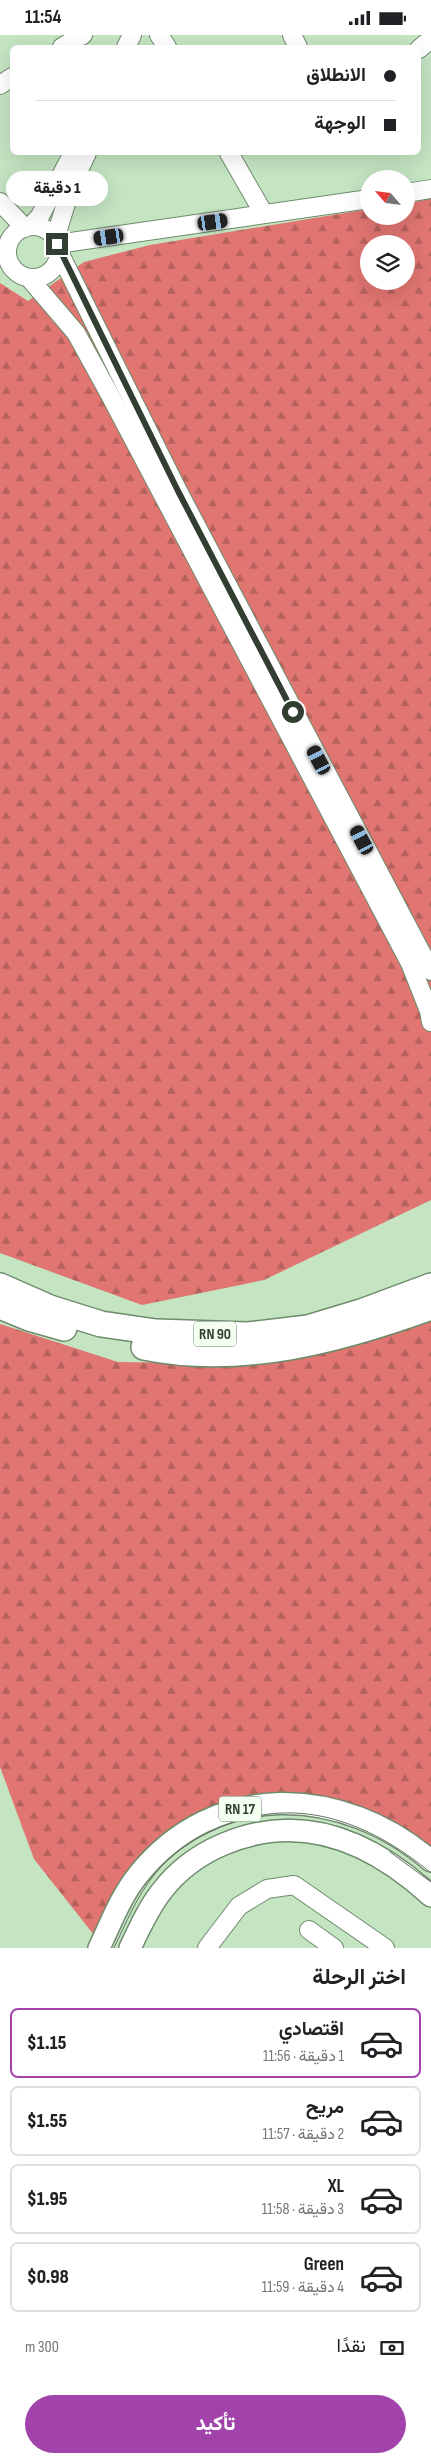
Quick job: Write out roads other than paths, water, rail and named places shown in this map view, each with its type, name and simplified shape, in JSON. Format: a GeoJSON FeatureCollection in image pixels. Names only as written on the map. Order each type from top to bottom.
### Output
{"type":"FeatureCollection","features":[{"type":"Feature","properties":{"kind":"highway","name":"RN 90"},"geometry":{"type":"LineString","coordinates":[[0,1286],[50,1308],[101,1324],[156,1332],[248,1335],[308,1328],[361,1312],[431,1286]]}},
{"type":"Feature","properties":{"kind":"highway","name":"RN 90"},"geometry":{"type":"LineString","coordinates":[[0,1306],[29,1318],[92,1336],[149,1348],[209,1354],[260,1351],[317,1342],[373,1328],[431,1307]]}},
{"type":"Feature","properties":{"kind":"main road","name":"RN 17"},"geometry":{"type":"LineString","coordinates":[[99,1948],[124,1896],[138,1875],[154,1857],[184,1833],[204,1822],[245,1807],[282,1802],[336,1809],[387,1830],[431,1861]]}},
{"type":"Feature","properties":{"kind":"main road","name":"RN 17"},"geometry":{"type":"LineString","coordinates":[[130,1948],[161,1891],[190,1863],[207,1852],[238,1838],[276,1830],[310,1831],[348,1842],[386,1861],[431,1896]]}},
{"type":"Feature","properties":{"kind":"street"},"geometry":{"type":"LineString","coordinates":[[66,45],[83,35]]}},
{"type":"Feature","properties":{"kind":"street"},"geometry":{"type":"LineString","coordinates":[[421,45],[431,37]]}},
{"type":"Feature","properties":{"kind":"street"},"geometry":{"type":"LineString","coordinates":[[72,155],[40,216],[3,246],[11,266],[16,272],[29,278],[76,333],[410,963],[430,1011],[431,1022]]}},
{"type":"Feature","properties":{"kind":"street"},"geometry":{"type":"LineString","coordinates":[[29,278],[37,278],[51,271],[55,265],[57,244],[70,187],[86,155]]}},
{"type":"Feature","properties":{"kind":"street"},"geometry":{"type":"LineString","coordinates":[[230,155],[264,214]]}},
{"type":"Feature","properties":{"kind":"street"},"geometry":{"type":"LineString","coordinates":[[415,192],[431,189]]}},
{"type":"Feature","properties":{"kind":"street"},"geometry":{"type":"LineString","coordinates":[[57,244],[360,200]]}},
{"type":"Feature","properties":{"kind":"street"},"geometry":{"type":"LineString","coordinates":[[0,202],[28,227],[45,229],[57,244],[182,499],[431,971]]}},
{"type":"Feature","properties":{"kind":"street"},"geometry":{"type":"LineString","coordinates":[[207,1948],[239,1906],[267,1889],[294,1885],[384,1948]]}},
{"type":"Feature","properties":{"kind":"street"},"geometry":{"type":"LineString","coordinates":[[309,1930],[334,1948]]}},
{"type":"Feature","properties":{"kind":"tram line"},"geometry":{"type":"LineString","coordinates":[[114,1948],[142,1892],[167,1861],[197,1838],[243,1819],[272,1814],[301,1813],[328,1818],[355,1826],[381,1839],[407,1854],[431,1873]]}},
{"type":"Feature","properties":{"kind":"tram line"},"geometry":{"type":"LineString","coordinates":[[390,1852],[431,1882]]}}]}
